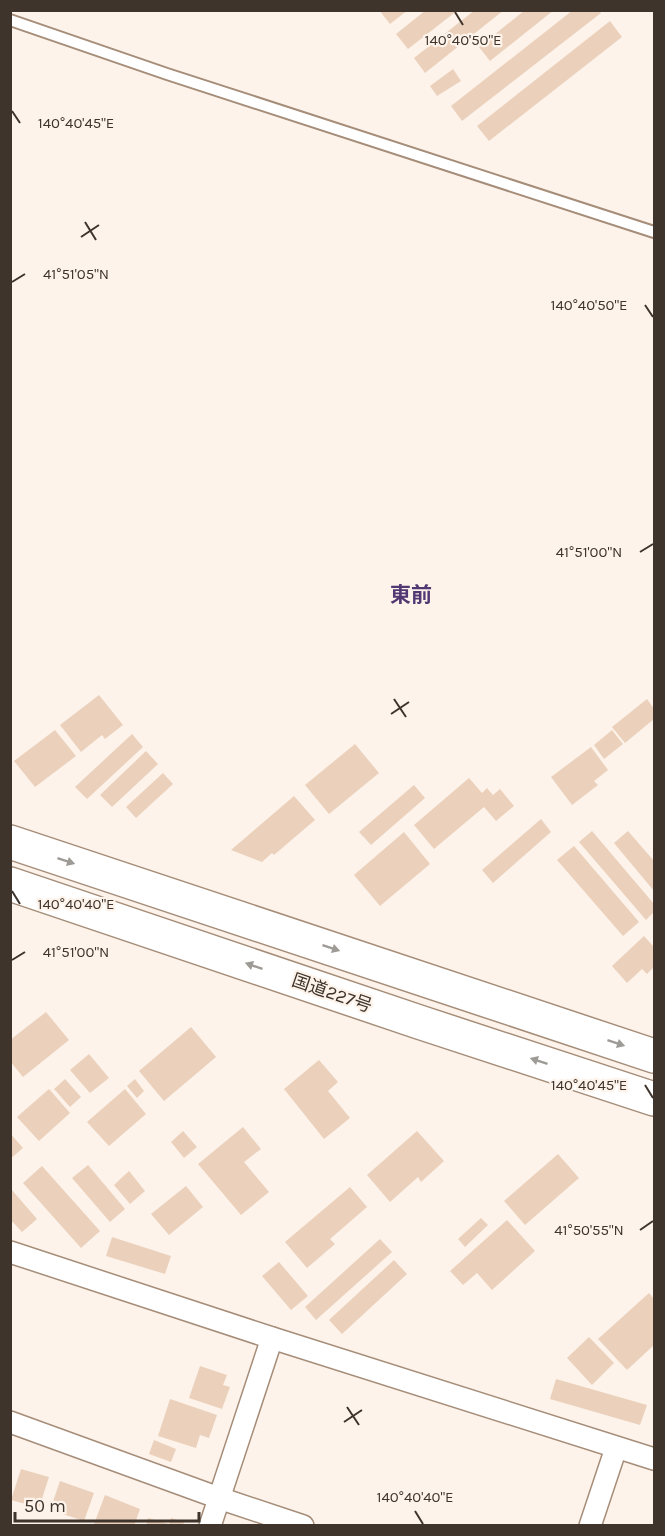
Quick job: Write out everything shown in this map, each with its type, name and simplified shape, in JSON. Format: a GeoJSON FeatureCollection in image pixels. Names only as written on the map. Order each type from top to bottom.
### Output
{"type":"FeatureCollection","features":[{"type":"Feature","properties":{"kind":"highway"},"geometry":{"type":"LineString","coordinates":[[10,842],[654,1056]]}},
{"type":"Feature","properties":{"kind":"highway","name":"国道227号"},"geometry":{"type":"LineString","coordinates":[[10,884],[654,1099]]}},
{"type":"Feature","properties":{"kind":"street"},"geometry":{"type":"LineString","coordinates":[[10,1252],[654,1459]]}},
{"type":"Feature","properties":{"kind":"street"},"geometry":{"type":"LineString","coordinates":[[210,1526],[272,1338]]}},
{"type":"Feature","properties":{"kind":"street"},"geometry":{"type":"LineString","coordinates":[[10,1422],[303,1526]]}},
{"type":"Feature","properties":{"kind":"street"},"geometry":{"type":"LineString","coordinates":[[590,1526],[616,1448]]}},
{"type":"Feature","properties":{"kind":"lane"},"geometry":{"type":"LineString","coordinates":[[10,20],[166,74],[654,231]]}},
{"type":"Feature","properties":{"kind":"building"},"geometry":{"type":"Polygon","coordinates":[[[379,10],[408,10],[390,24],[379,10]]]}},
{"type":"Feature","properties":{"kind":"building"},"geometry":{"type":"Polygon","coordinates":[[[426,10],[458,10],[408,49],[396,34],[426,10]]]}},
{"type":"Feature","properties":{"kind":"building"},"geometry":{"type":"Polygon","coordinates":[[[475,10],[504,10],[425,73],[414,58],[475,10]]]}},
{"type":"Feature","properties":{"kind":"building"},"geometry":{"type":"Polygon","coordinates":[[[525,10],[554,10],[490,61],[479,47],[525,10]]]}},
{"type":"Feature","properties":{"kind":"building"},"geometry":{"type":"Polygon","coordinates":[[[573,10],[599,10],[601,13],[462,121],[451,106],[573,10]]]}},
{"type":"Feature","properties":{"kind":"building"},"geometry":{"type":"Polygon","coordinates":[[[610,21],[622,37],[489,141],[477,126],[610,21]]]}},
{"type":"Feature","properties":{"kind":"building"},"geometry":{"type":"Polygon","coordinates":[[[453,69],[461,81],[437,96],[430,86],[453,69]]]}},
{"type":"Feature","properties":{"kind":"building"},"geometry":{"type":"Polygon","coordinates":[[[99,695],[123,725],[105,739],[102,735],[81,752],[60,725],[99,695]]]}},
{"type":"Feature","properties":{"kind":"building"},"geometry":{"type":"Polygon","coordinates":[[[647,699],[654,709],[654,719],[625,743],[612,727],[647,699]]]}},
{"type":"Feature","properties":{"kind":"building"},"geometry":{"type":"Polygon","coordinates":[[[55,730],[76,756],[35,787],[14,761],[55,730]]]}},
{"type":"Feature","properties":{"kind":"building"},"geometry":{"type":"Polygon","coordinates":[[[612,730],[623,744],[604,759],[594,745],[612,730]]]}},
{"type":"Feature","properties":{"kind":"building"},"geometry":{"type":"Polygon","coordinates":[[[132,734],[143,747],[87,799],[75,787],[132,734]]]}},
{"type":"Feature","properties":{"kind":"building"},"geometry":{"type":"Polygon","coordinates":[[[355,744],[379,773],[329,814],[305,785],[355,744]]]}},
{"type":"Feature","properties":{"kind":"building"},"geometry":{"type":"Polygon","coordinates":[[[591,747],[608,770],[594,781],[598,785],[572,805],[551,777],[591,747]]]}},
{"type":"Feature","properties":{"kind":"building"},"geometry":{"type":"Polygon","coordinates":[[[146,751],[158,764],[112,807],[100,795],[146,751]]]}},
{"type":"Feature","properties":{"kind":"building"},"geometry":{"type":"Polygon","coordinates":[[[163,773],[173,784],[136,818],[126,807],[163,773]]]}},
{"type":"Feature","properties":{"kind":"building"},"geometry":{"type":"Polygon","coordinates":[[[469,778],[482,793],[487,788],[493,795],[500,789],[514,806],[496,821],[484,807],[434,849],[414,825],[469,778]]]}},
{"type":"Feature","properties":{"kind":"building"},"geometry":{"type":"Polygon","coordinates":[[[414,785],[425,798],[371,845],[359,832],[414,785]]]}},
{"type":"Feature","properties":{"kind":"building"},"geometry":{"type":"Polygon","coordinates":[[[294,796],[315,820],[274,855],[272,853],[262,862],[231,850],[294,796]]]}},
{"type":"Feature","properties":{"kind":"building"},"geometry":{"type":"Polygon","coordinates":[[[541,819],[551,832],[493,883],[482,870],[541,819]]]}},
{"type":"Feature","properties":{"kind":"building"},"geometry":{"type":"Polygon","coordinates":[[[592,831],[654,904],[654,912],[646,920],[579,842],[592,831]]]}},
{"type":"Feature","properties":{"kind":"building"},"geometry":{"type":"Polygon","coordinates":[[[628,831],[654,861],[654,891],[614,843],[628,831]]]}},
{"type":"Feature","properties":{"kind":"building"},"geometry":{"type":"Polygon","coordinates":[[[404,832],[430,864],[380,906],[354,875],[404,832]]]}},
{"type":"Feature","properties":{"kind":"building"},"geometry":{"type":"Polygon","coordinates":[[[574,846],[639,922],[623,936],[557,860],[574,846]]]}},
{"type":"Feature","properties":{"kind":"building"},"geometry":{"type":"Polygon","coordinates":[[[644,936],[654,947],[654,967],[647,974],[642,969],[627,983],[612,966],[644,936]]]}},
{"type":"Feature","properties":{"kind":"building"},"geometry":{"type":"Polygon","coordinates":[[[46,1012],[69,1040],[23,1077],[10,1061],[10,1040],[46,1012]]]}},
{"type":"Feature","properties":{"kind":"building"},"geometry":{"type":"Polygon","coordinates":[[[191,1027],[216,1057],[164,1101],[139,1071],[191,1027]]]}},
{"type":"Feature","properties":{"kind":"building"},"geometry":{"type":"Polygon","coordinates":[[[89,1054],[109,1078],[90,1093],[70,1070],[89,1054]]]}},
{"type":"Feature","properties":{"kind":"building"},"geometry":{"type":"Polygon","coordinates":[[[319,1060],[338,1082],[328,1091],[350,1118],[324,1139],[284,1089],[319,1060]]]}},
{"type":"Feature","properties":{"kind":"building"},"geometry":{"type":"Polygon","coordinates":[[[65,1079],[81,1097],[70,1107],[54,1089],[65,1079]]]}},
{"type":"Feature","properties":{"kind":"building"},"geometry":{"type":"Polygon","coordinates":[[[135,1079],[144,1091],[137,1098],[127,1086],[135,1079]]]}},
{"type":"Feature","properties":{"kind":"building"},"geometry":{"type":"Polygon","coordinates":[[[49,1089],[70,1113],[39,1141],[17,1117],[49,1089]]]}},
{"type":"Feature","properties":{"kind":"building"},"geometry":{"type":"Polygon","coordinates":[[[125,1089],[146,1114],[109,1146],[87,1122],[125,1089]]]}},
{"type":"Feature","properties":{"kind":"building"},"geometry":{"type":"Polygon","coordinates":[[[243,1127],[261,1149],[244,1162],[269,1192],[241,1215],[198,1164],[243,1127]]]}},
{"type":"Feature","properties":{"kind":"building"},"geometry":{"type":"Polygon","coordinates":[[[183,1131],[197,1147],[184,1158],[171,1142],[183,1131]]]}},
{"type":"Feature","properties":{"kind":"building"},"geometry":{"type":"Polygon","coordinates":[[[417,1131],[444,1161],[421,1182],[418,1177],[390,1202],[367,1175],[417,1131]]]}},
{"type":"Feature","properties":{"kind":"building"},"geometry":{"type":"Polygon","coordinates":[[[10,1133],[23,1148],[10,1159],[10,1133]]]}},
{"type":"Feature","properties":{"kind":"building"},"geometry":{"type":"Polygon","coordinates":[[[558,1154],[579,1178],[525,1225],[504,1201],[558,1154]]]}},
{"type":"Feature","properties":{"kind":"building"},"geometry":{"type":"Polygon","coordinates":[[[88,1165],[125,1209],[110,1222],[72,1178],[88,1165]]]}},
{"type":"Feature","properties":{"kind":"building"},"geometry":{"type":"Polygon","coordinates":[[[42,1166],[100,1231],[81,1248],[23,1183],[42,1166]]]}},
{"type":"Feature","properties":{"kind":"building"},"geometry":{"type":"Polygon","coordinates":[[[129,1171],[145,1191],[130,1204],[114,1185],[129,1171]]]}},
{"type":"Feature","properties":{"kind":"building"},"geometry":{"type":"Polygon","coordinates":[[[186,1186],[203,1207],[169,1235],[151,1214],[186,1186]]]}},
{"type":"Feature","properties":{"kind":"building"},"geometry":{"type":"Polygon","coordinates":[[[350,1187],[367,1207],[330,1239],[335,1244],[307,1268],[285,1242],[350,1187]]]}},
{"type":"Feature","properties":{"kind":"building"},"geometry":{"type":"Polygon","coordinates":[[[12,1190],[37,1219],[22,1232],[10,1219],[12,1190]]]}},
{"type":"Feature","properties":{"kind":"building"},"geometry":{"type":"Polygon","coordinates":[[[481,1218],[488,1225],[465,1247],[458,1239],[481,1218]]]}},
{"type":"Feature","properties":{"kind":"building"},"geometry":{"type":"Polygon","coordinates":[[[507,1220],[535,1251],[492,1290],[477,1273],[463,1285],[450,1271],[507,1220]]]}},
{"type":"Feature","properties":{"kind":"building"},"geometry":{"type":"Polygon","coordinates":[[[112,1237],[171,1256],[165,1274],[106,1256],[112,1237]]]}},
{"type":"Feature","properties":{"kind":"building"},"geometry":{"type":"Polygon","coordinates":[[[380,1239],[392,1252],[316,1320],[305,1307],[380,1239]]]}},
{"type":"Feature","properties":{"kind":"building"},"geometry":{"type":"Polygon","coordinates":[[[394,1260],[407,1274],[342,1334],[329,1320],[394,1260]]]}},
{"type":"Feature","properties":{"kind":"building"},"geometry":{"type":"Polygon","coordinates":[[[279,1262],[308,1296],[291,1310],[262,1276],[279,1262]]]}},
{"type":"Feature","properties":{"kind":"building"},"geometry":{"type":"Polygon","coordinates":[[[649,1293],[654,1299],[654,1345],[627,1370],[598,1339],[649,1293]]]}},
{"type":"Feature","properties":{"kind":"building"},"geometry":{"type":"Polygon","coordinates":[[[589,1337],[614,1363],[592,1385],[567,1358],[589,1337]]]}},
{"type":"Feature","properties":{"kind":"building"},"geometry":{"type":"Polygon","coordinates":[[[200,1366],[227,1375],[223,1385],[230,1387],[222,1409],[189,1398],[200,1366]]]}},
{"type":"Feature","properties":{"kind":"building"},"geometry":{"type":"Polygon","coordinates":[[[556,1379],[647,1405],[640,1425],[550,1399],[556,1379]]]}},
{"type":"Feature","properties":{"kind":"building"},"geometry":{"type":"Polygon","coordinates":[[[170,1399],[217,1415],[209,1438],[200,1435],[196,1448],[158,1436],[170,1399]]]}},
{"type":"Feature","properties":{"kind":"building"},"geometry":{"type":"Polygon","coordinates":[[[154,1440],[176,1449],[171,1462],[149,1454],[154,1440]]]}},
{"type":"Feature","properties":{"kind":"building"},"geometry":{"type":"Polygon","coordinates":[[[21,1469],[49,1477],[39,1508],[11,1500],[21,1469]]]}},
{"type":"Feature","properties":{"kind":"building"},"geometry":{"type":"Polygon","coordinates":[[[60,1481],[94,1493],[84,1521],[50,1510],[60,1481]]]}},
{"type":"Feature","properties":{"kind":"building"},"geometry":{"type":"Polygon","coordinates":[[[105,1495],[140,1509],[134,1526],[94,1524],[105,1495]]]}},
{"type":"Feature","properties":{"kind":"building"},"geometry":{"type":"Polygon","coordinates":[[[148,1518],[169,1524],[171,1518],[184,1522],[183,1526],[146,1526],[148,1518]]]}},
{"type":"Feature","properties":{"kind":"district","name":"東前"},"geometry":{"type":"Point","coordinates":[411,595]}}]}
